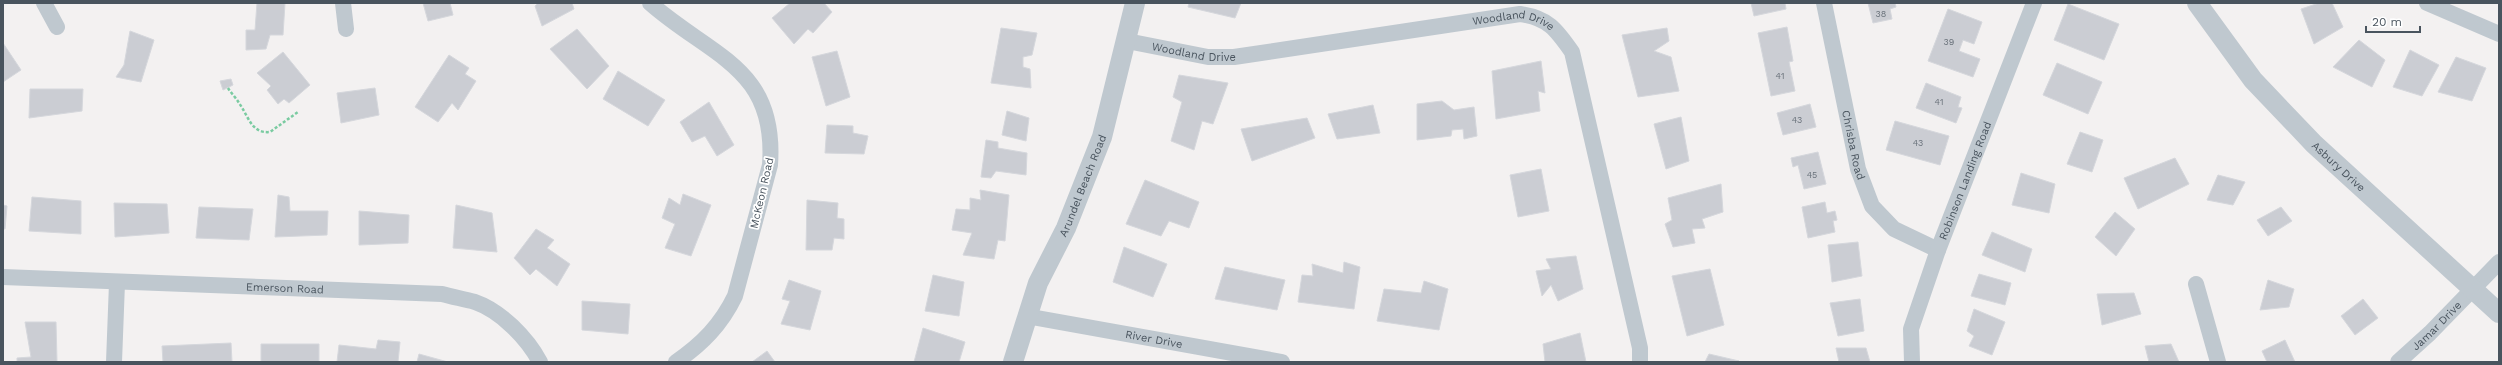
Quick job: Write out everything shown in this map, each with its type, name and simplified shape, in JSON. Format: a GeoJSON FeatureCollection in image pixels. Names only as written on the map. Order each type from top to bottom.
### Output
{"type":"FeatureCollection","features":[{"type":"Feature","properties":{"kind":"street"},"geometry":{"type":"LineString","coordinates":[[44,3],[58,27]]}},
{"type":"Feature","properties":{"kind":"street"},"geometry":{"type":"LineString","coordinates":[[343,3],[346,30]]}},
{"type":"Feature","properties":{"kind":"street","name":"McKeon Road"},"geometry":{"type":"LineString","coordinates":[[650,3],[738,68],[754,87],[765,107],[772,145],[770,165],[735,296],[725,316],[710,335],[676,362]]}},
{"type":"Feature","properties":{"kind":"street","name":"Arundel Beach Road"},"geometry":{"type":"LineString","coordinates":[[1013,362],[1026,316],[1038,284],[1066,228],[1090,170],[1104,130],[1127,41],[1135,3]]}},
{"type":"Feature","properties":{"kind":"street","name":"Chrisba Road"},"geometry":{"type":"LineString","coordinates":[[1824,3],[1858,170],[1872,206],[1894,229],[1938,250]]}},
{"type":"Feature","properties":{"kind":"street","name":"Robinson Landing Road"},"geometry":{"type":"LineString","coordinates":[[1912,362],[1911,329],[1938,250],[2034,3]]}},
{"type":"Feature","properties":{"kind":"street","name":"Asbury Drive"},"geometry":{"type":"LineString","coordinates":[[2197,3],[2252,80],[2304,133],[2499,313]]}},
{"type":"Feature","properties":{"kind":"street"},"geometry":{"type":"LineString","coordinates":[[2427,3],[2499,34]]}},
{"type":"Feature","properties":{"kind":"street","name":"Woodland Drive"},"geometry":{"type":"LineString","coordinates":[[1127,41],[1208,57],[1234,57],[1520,14],[1538,17],[1550,24],[1572,52],[1640,348],[1640,362]]}},
{"type":"Feature","properties":{"kind":"street","name":"Jamar Drive"},"geometry":{"type":"LineString","coordinates":[[2398,362],[2430,333],[2499,262]]}},
{"type":"Feature","properties":{"kind":"street","name":"Emerson Road"},"geometry":{"type":"LineString","coordinates":[[3,278],[442,294],[476,303],[500,316],[520,336],[540,362]]}},
{"type":"Feature","properties":{"kind":"street"},"geometry":{"type":"LineString","coordinates":[[114,362],[117,283]]}},
{"type":"Feature","properties":{"kind":"street"},"geometry":{"type":"LineString","coordinates":[[2196,284],[2218,362]]}},
{"type":"Feature","properties":{"kind":"street","name":"River Drive"},"geometry":{"type":"LineString","coordinates":[[1026,316],[1282,362]]}},
{"type":"Feature","properties":{"kind":"path"},"geometry":{"type":"LineString","coordinates":[[228,88],[239,103],[249,123],[265,132],[270,132],[298,112]]}},
{"type":"Feature","properties":{"kind":"building"},"geometry":{"type":"Polygon","coordinates":[[[257,3],[285,3],[283,35],[270,35],[266,49],[246,50],[246,30],[255,30],[257,3]]]}},
{"type":"Feature","properties":{"kind":"building"},"geometry":{"type":"Polygon","coordinates":[[[423,3],[450,3],[453,15],[428,21],[423,3]]]}},
{"type":"Feature","properties":{"kind":"building"},"geometry":{"type":"Polygon","coordinates":[[[538,3],[572,3],[574,9],[542,26],[535,6],[538,3]]]}},
{"type":"Feature","properties":{"kind":"building"},"geometry":{"type":"Polygon","coordinates":[[[790,3],[824,3],[832,12],[813,33],[808,29],[794,44],[772,18],[790,3]]]}},
{"type":"Feature","properties":{"kind":"building"},"geometry":{"type":"Polygon","coordinates":[[[1189,3],[1241,3],[1235,18],[1188,7],[1189,3]]]}},
{"type":"Feature","properties":{"kind":"building"},"geometry":{"type":"Polygon","coordinates":[[[1751,3],[1785,3],[1786,9],[1754,16],[1751,3]]]}},
{"type":"Feature","properties":{"kind":"building"},"geometry":{"type":"Polygon","coordinates":[[[1868,3],[1895,3],[1896,7],[1890,9],[1892,19],[1873,23],[1868,3]]]}},
{"type":"Feature","properties":{"kind":"building"},"geometry":{"type":"Polygon","coordinates":[[[2319,3],[2332,3],[2343,27],[2314,44],[2301,9],[2319,3]]]}},
{"type":"Feature","properties":{"kind":"building"},"geometry":{"type":"Polygon","coordinates":[[[2068,4],[2119,24],[2104,60],[2054,40],[2068,4]]]}},
{"type":"Feature","properties":{"kind":"building"},"geometry":{"type":"Polygon","coordinates":[[[1948,9],[1982,22],[1974,44],[1963,40],[1959,51],[1980,59],[1973,77],[1928,61],[1948,9]]]}},
{"type":"Feature","properties":{"kind":"building"},"geometry":{"type":"Polygon","coordinates":[[[1787,27],[1793,61],[1789,62],[1795,91],[1771,96],[1758,33],[1787,27]]]}},
{"type":"Feature","properties":{"kind":"building"},"geometry":{"type":"Polygon","coordinates":[[[1001,28],[1037,33],[1032,55],[1023,57],[1023,67],[1030,69],[1031,88],[991,83],[1001,28]]]}},
{"type":"Feature","properties":{"kind":"building"},"geometry":{"type":"Polygon","coordinates":[[[1667,28],[1669,41],[1654,51],[1671,57],[1679,91],[1638,97],[1622,35],[1667,28]]]}},
{"type":"Feature","properties":{"kind":"building"},"geometry":{"type":"Polygon","coordinates":[[[577,29],[609,66],[587,89],[550,49],[577,29]]]}},
{"type":"Feature","properties":{"kind":"building"},"geometry":{"type":"Polygon","coordinates":[[[130,31],[154,40],[141,82],[116,77],[124,65],[130,31]]]}},
{"type":"Feature","properties":{"kind":"building"},"geometry":{"type":"Polygon","coordinates":[[[2359,40],[2385,60],[2372,87],[2333,67],[2359,40]]]}},
{"type":"Feature","properties":{"kind":"building"},"geometry":{"type":"Polygon","coordinates":[[[3,43],[21,70],[3,82],[3,43]]]}},
{"type":"Feature","properties":{"kind":"building"},"geometry":{"type":"Polygon","coordinates":[[[2410,50],[2439,65],[2422,96],[2393,87],[2410,50]]]}},
{"type":"Feature","properties":{"kind":"building"},"geometry":{"type":"Polygon","coordinates":[[[837,51],[850,97],[826,106],[812,57],[837,51]]]}},
{"type":"Feature","properties":{"kind":"building"},"geometry":{"type":"Polygon","coordinates":[[[283,52],[310,85],[289,103],[284,99],[278,104],[267,90],[271,86],[257,73],[283,52]]]}},
{"type":"Feature","properties":{"kind":"building"},"geometry":{"type":"Polygon","coordinates":[[[449,55],[469,68],[465,74],[476,81],[458,110],[452,103],[438,122],[415,107],[449,55]]]}},
{"type":"Feature","properties":{"kind":"building"},"geometry":{"type":"Polygon","coordinates":[[[2456,57],[2486,68],[2472,101],[2438,92],[2456,57]]]}},
{"type":"Feature","properties":{"kind":"building"},"geometry":{"type":"Polygon","coordinates":[[[1541,61],[1545,93],[1538,91],[1540,111],[1496,119],[1492,71],[1541,61]]]}},
{"type":"Feature","properties":{"kind":"building"},"geometry":{"type":"Polygon","coordinates":[[[2057,63],[2102,82],[2088,114],[2043,95],[2057,63]]]}},
{"type":"Feature","properties":{"kind":"building"},"geometry":{"type":"Polygon","coordinates":[[[618,71],[665,100],[648,126],[603,99],[618,71]]]}},
{"type":"Feature","properties":{"kind":"building"},"geometry":{"type":"Polygon","coordinates":[[[1179,75],[1228,83],[1213,124],[1202,121],[1194,150],[1171,141],[1182,102],[1173,97],[1179,75]]]}},
{"type":"Feature","properties":{"kind":"building"},"geometry":{"type":"Polygon","coordinates":[[[231,79],[233,85],[223,90],[220,81],[231,79]]]}},
{"type":"Feature","properties":{"kind":"building"},"geometry":{"type":"Polygon","coordinates":[[[1926,83],[1961,97],[1958,107],[1962,108],[1956,123],[1916,108],[1926,83]]]}},
{"type":"Feature","properties":{"kind":"building"},"geometry":{"type":"Polygon","coordinates":[[[375,88],[379,115],[341,123],[337,93],[375,88]]]}},
{"type":"Feature","properties":{"kind":"building"},"geometry":{"type":"Polygon","coordinates":[[[30,89],[83,89],[82,111],[29,118],[30,89]]]}},
{"type":"Feature","properties":{"kind":"building"},"geometry":{"type":"Polygon","coordinates":[[[1442,101],[1454,110],[1474,107],[1477,136],[1464,139],[1463,129],[1452,130],[1451,136],[1417,140],[1417,104],[1442,101]]]}},
{"type":"Feature","properties":{"kind":"building"},"geometry":{"type":"Polygon","coordinates":[[[709,102],[734,145],[717,156],[705,136],[692,142],[680,122],[709,102]]]}},
{"type":"Feature","properties":{"kind":"building"},"geometry":{"type":"Polygon","coordinates":[[[1810,104],[1816,127],[1783,135],[1777,113],[1810,104]]]}},
{"type":"Feature","properties":{"kind":"building"},"geometry":{"type":"Polygon","coordinates":[[[1373,105],[1380,133],[1337,139],[1328,114],[1373,105]]]}},
{"type":"Feature","properties":{"kind":"building"},"geometry":{"type":"Polygon","coordinates":[[[1007,111],[1029,118],[1026,141],[1002,135],[1007,111]]]}},
{"type":"Feature","properties":{"kind":"building"},"geometry":{"type":"Polygon","coordinates":[[[1681,117],[1689,161],[1666,169],[1654,124],[1681,117]]]}},
{"type":"Feature","properties":{"kind":"building"},"geometry":{"type":"Polygon","coordinates":[[[1307,118],[1315,138],[1252,161],[1241,129],[1307,118]]]}},
{"type":"Feature","properties":{"kind":"building"},"geometry":{"type":"Polygon","coordinates":[[[1895,121],[1949,136],[1940,165],[1886,150],[1895,121]]]}},
{"type":"Feature","properties":{"kind":"building"},"geometry":{"type":"Polygon","coordinates":[[[827,125],[853,126],[853,133],[868,136],[864,154],[825,153],[827,125]]]}},
{"type":"Feature","properties":{"kind":"building"},"geometry":{"type":"Polygon","coordinates":[[[2080,132],[2103,140],[2092,172],[2067,164],[2080,132]]]}},
{"type":"Feature","properties":{"kind":"building"},"geometry":{"type":"Polygon","coordinates":[[[986,140],[998,142],[998,148],[1027,153],[1026,175],[996,171],[991,178],[981,177],[986,140]]]}},
{"type":"Feature","properties":{"kind":"building"},"geometry":{"type":"Polygon","coordinates":[[[1818,152],[1826,184],[1804,189],[1798,165],[1793,167],[1791,158],[1818,152]]]}},
{"type":"Feature","properties":{"kind":"building"},"geometry":{"type":"Polygon","coordinates":[[[2175,158],[2189,184],[2138,209],[2124,178],[2175,158]]]}},
{"type":"Feature","properties":{"kind":"building"},"geometry":{"type":"Polygon","coordinates":[[[1541,169],[1549,211],[1518,217],[1510,175],[1541,169]]]}},
{"type":"Feature","properties":{"kind":"building"},"geometry":{"type":"Polygon","coordinates":[[[2021,173],[2055,184],[2049,213],[2012,205],[2021,173]]]}},
{"type":"Feature","properties":{"kind":"building"},"geometry":{"type":"Polygon","coordinates":[[[2218,175],[2245,182],[2233,205],[2207,200],[2218,175]]]}},
{"type":"Feature","properties":{"kind":"building"},"geometry":{"type":"Polygon","coordinates":[[[1145,180],[1199,202],[1189,228],[1169,221],[1161,236],[1126,224],[1145,180]]]}},
{"type":"Feature","properties":{"kind":"building"},"geometry":{"type":"Polygon","coordinates":[[[1721,184],[1723,212],[1702,219],[1705,228],[1692,229],[1695,243],[1673,247],[1665,224],[1672,220],[1668,198],[1721,184]]]}},
{"type":"Feature","properties":{"kind":"building"},"geometry":{"type":"Polygon","coordinates":[[[980,190],[1009,195],[1005,241],[998,240],[994,259],[963,255],[972,233],[952,230],[956,209],[970,210],[970,198],[981,200],[980,190]]]}},
{"type":"Feature","properties":{"kind":"building"},"geometry":{"type":"Polygon","coordinates":[[[683,194],[711,205],[691,256],[665,248],[675,224],[662,218],[669,198],[680,205],[683,194]]]}},
{"type":"Feature","properties":{"kind":"building"},"geometry":{"type":"Polygon","coordinates":[[[278,195],[289,197],[290,211],[328,211],[327,235],[275,237],[278,195]]]}},
{"type":"Feature","properties":{"kind":"building"},"geometry":{"type":"Polygon","coordinates":[[[32,197],[81,201],[81,234],[29,231],[32,197]]]}},
{"type":"Feature","properties":{"kind":"building"},"geometry":{"type":"Polygon","coordinates":[[[807,200],[838,203],[837,218],[844,219],[844,239],[834,238],[832,250],[806,250],[807,200]]]}},
{"type":"Feature","properties":{"kind":"building"},"geometry":{"type":"Polygon","coordinates":[[[1825,202],[1827,213],[1835,211],[1837,220],[1833,221],[1835,232],[1808,238],[1802,207],[1825,202]]]}},
{"type":"Feature","properties":{"kind":"building"},"geometry":{"type":"Polygon","coordinates":[[[114,203],[167,204],[169,233],[115,237],[114,203]]]}},
{"type":"Feature","properties":{"kind":"building"},"geometry":{"type":"Polygon","coordinates":[[[3,205],[7,206],[5,229],[3,229],[3,205]]]}},
{"type":"Feature","properties":{"kind":"building"},"geometry":{"type":"Polygon","coordinates":[[[456,205],[492,213],[497,252],[453,248],[456,205]]]}},
{"type":"Feature","properties":{"kind":"building"},"geometry":{"type":"Polygon","coordinates":[[[199,207],[253,209],[249,240],[196,238],[199,207]]]}},
{"type":"Feature","properties":{"kind":"building"},"geometry":{"type":"Polygon","coordinates":[[[2281,207],[2292,221],[2268,236],[2257,220],[2281,207]]]}},
{"type":"Feature","properties":{"kind":"building"},"geometry":{"type":"Polygon","coordinates":[[[359,211],[409,215],[408,243],[359,245],[359,211]]]}},
{"type":"Feature","properties":{"kind":"building"},"geometry":{"type":"Polygon","coordinates":[[[2115,212],[2135,229],[2116,256],[2095,237],[2115,212]]]}},
{"type":"Feature","properties":{"kind":"building"},"geometry":{"type":"Polygon","coordinates":[[[536,229],[554,240],[547,248],[570,264],[557,286],[536,269],[530,275],[514,258],[536,229]]]}},
{"type":"Feature","properties":{"kind":"building"},"geometry":{"type":"Polygon","coordinates":[[[1992,232],[2032,249],[2025,272],[1982,255],[1992,232]]]}},
{"type":"Feature","properties":{"kind":"building"},"geometry":{"type":"Polygon","coordinates":[[[1858,242],[1862,276],[1832,282],[1828,245],[1858,242]]]}},
{"type":"Feature","properties":{"kind":"building"},"geometry":{"type":"Polygon","coordinates":[[[1124,247],[1167,264],[1153,297],[1113,282],[1124,247]]]}},
{"type":"Feature","properties":{"kind":"building"},"geometry":{"type":"Polygon","coordinates":[[[1576,256],[1583,289],[1558,301],[1551,285],[1542,296],[1536,271],[1551,269],[1546,259],[1576,256]]]}},
{"type":"Feature","properties":{"kind":"building"},"geometry":{"type":"Polygon","coordinates":[[[1344,262],[1360,267],[1354,309],[1298,302],[1302,275],[1313,276],[1312,264],[1343,273],[1344,262]]]}},
{"type":"Feature","properties":{"kind":"building"},"geometry":{"type":"Polygon","coordinates":[[[1225,267],[1285,280],[1277,310],[1215,299],[1225,267]]]}},
{"type":"Feature","properties":{"kind":"building"},"geometry":{"type":"Polygon","coordinates":[[[1710,269],[1724,325],[1687,336],[1672,276],[1710,269]]]}},
{"type":"Feature","properties":{"kind":"building"},"geometry":{"type":"Polygon","coordinates":[[[1979,274],[2011,283],[2005,305],[1971,296],[1979,274]]]}},
{"type":"Feature","properties":{"kind":"building"},"geometry":{"type":"Polygon","coordinates":[[[933,275],[964,282],[959,316],[925,311],[933,275]]]}},
{"type":"Feature","properties":{"kind":"building"},"geometry":{"type":"Polygon","coordinates":[[[789,280],[821,291],[810,330],[781,324],[790,301],[782,299],[789,280]]]}},
{"type":"Feature","properties":{"kind":"building"},"geometry":{"type":"Polygon","coordinates":[[[2268,280],[2294,289],[2289,307],[2260,310],[2268,280]]]}},
{"type":"Feature","properties":{"kind":"building"},"geometry":{"type":"Polygon","coordinates":[[[1424,281],[1448,289],[1439,330],[1377,321],[1384,289],[1421,293],[1424,281]]]}},
{"type":"Feature","properties":{"kind":"building"},"geometry":{"type":"Polygon","coordinates":[[[2134,293],[2141,314],[2102,325],[2097,294],[2134,293]]]}},
{"type":"Feature","properties":{"kind":"building"},"geometry":{"type":"Polygon","coordinates":[[[1860,299],[1864,331],[1838,336],[1830,303],[1860,299]]]}},
{"type":"Feature","properties":{"kind":"building"},"geometry":{"type":"Polygon","coordinates":[[[2363,299],[2378,318],[2355,335],[2341,316],[2363,299]]]}},
{"type":"Feature","properties":{"kind":"building"},"geometry":{"type":"Polygon","coordinates":[[[582,301],[630,304],[628,334],[582,330],[582,301]]]}},
{"type":"Feature","properties":{"kind":"building"},"geometry":{"type":"Polygon","coordinates":[[[1974,309],[2005,322],[1992,355],[1969,346],[1974,336],[1967,331],[1974,309]]]}},
{"type":"Feature","properties":{"kind":"building"},"geometry":{"type":"Polygon","coordinates":[[[25,322],[56,322],[57,362],[17,362],[17,358],[31,357],[25,322]]]}},
{"type":"Feature","properties":{"kind":"building"},"geometry":{"type":"Polygon","coordinates":[[[923,328],[965,342],[959,362],[914,362],[923,328]]]}},
{"type":"Feature","properties":{"kind":"building"},"geometry":{"type":"Polygon","coordinates":[[[1580,333],[1586,362],[1545,362],[1543,344],[1580,333]]]}},
{"type":"Feature","properties":{"kind":"building"},"geometry":{"type":"Polygon","coordinates":[[[378,340],[400,342],[398,362],[337,362],[339,345],[376,349],[378,340]]]}},
{"type":"Feature","properties":{"kind":"building"},"geometry":{"type":"Polygon","coordinates":[[[2285,340],[2295,362],[2267,362],[2262,351],[2285,340]]]}},
{"type":"Feature","properties":{"kind":"building"},"geometry":{"type":"Polygon","coordinates":[[[231,343],[232,362],[163,362],[162,346],[231,343]]]}},
{"type":"Feature","properties":{"kind":"building"},"geometry":{"type":"Polygon","coordinates":[[[261,344],[319,344],[319,362],[261,362],[261,344]]]}},
{"type":"Feature","properties":{"kind":"building"},"geometry":{"type":"Polygon","coordinates":[[[2171,344],[2179,362],[2149,362],[2145,346],[2171,344]]]}},
{"type":"Feature","properties":{"kind":"building"},"geometry":{"type":"Polygon","coordinates":[[[1836,348],[1866,348],[1870,362],[1839,362],[1836,348]]]}},
{"type":"Feature","properties":{"kind":"building"},"geometry":{"type":"Polygon","coordinates":[[[767,351],[775,362],[752,362],[767,351]]]}},
{"type":"Feature","properties":{"kind":"building"},"geometry":{"type":"Polygon","coordinates":[[[419,354],[448,362],[417,362],[419,354]]]}},
{"type":"Feature","properties":{"kind":"building"},"geometry":{"type":"Polygon","coordinates":[[[1709,354],[1739,361],[1705,362],[1709,354]]]}}]}
